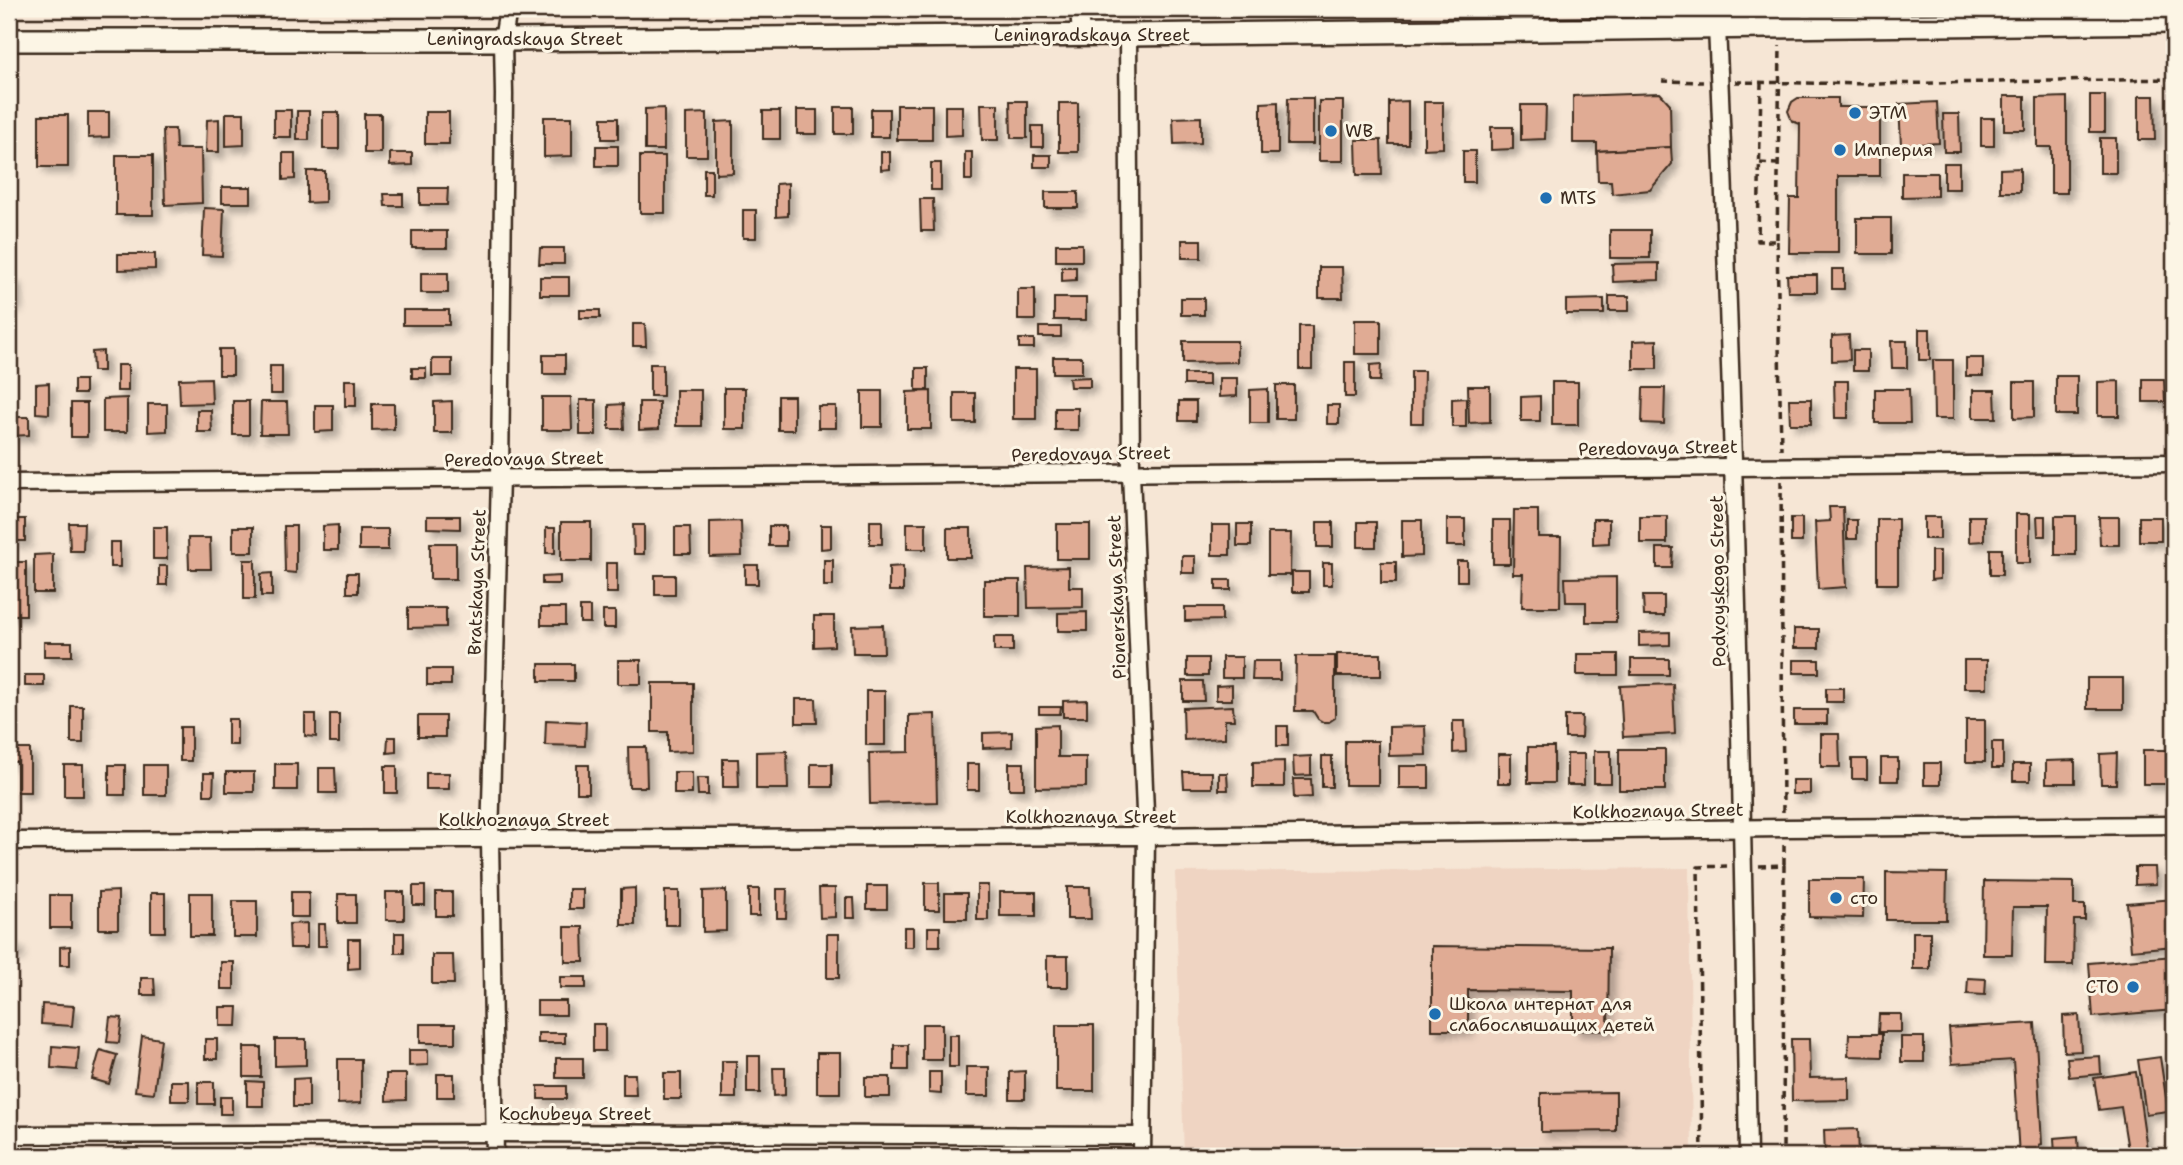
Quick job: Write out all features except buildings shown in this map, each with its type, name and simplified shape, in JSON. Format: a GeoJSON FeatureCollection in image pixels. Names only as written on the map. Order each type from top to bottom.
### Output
{"type":"FeatureCollection","features":[{"type":"Feature","properties":{"kind":"street","name":"Bratskaya Street"},"geometry":{"type":"LineString","coordinates":[[495,1156],[490,839],[500,478],[503,40],[508,9]]}},
{"type":"Feature","properties":{"kind":"street"},"geometry":{"type":"LineString","coordinates":[[1079,9],[1081,35]]}},
{"type":"Feature","properties":{"kind":"street","name":"Podvoyskogo Street"},"geometry":{"type":"LineString","coordinates":[[1706,9],[1717,27],[1735,467],[1748,1156]]}},
{"type":"Feature","properties":{"kind":"street","name":"Leningradskaya Street"},"geometry":{"type":"LineString","coordinates":[[9,40],[503,40],[1780,27],[1806,17],[2174,22]]}},
{"type":"Feature","properties":{"kind":"street","name":"Pionerskaya Street"},"geometry":{"type":"LineString","coordinates":[[1128,35],[1131,472],[1146,836],[1142,1156]]}},
{"type":"Feature","properties":{"kind":"street","name":"Peredovaya Street"},"geometry":{"type":"LineString","coordinates":[[9,483],[2174,463]]}},
{"type":"Feature","properties":{"kind":"street","name":"Kolkhoznaya Street"},"geometry":{"type":"LineString","coordinates":[[9,841],[1146,836],[2174,825]]}},
{"type":"Feature","properties":{"kind":"street","name":"Kochubeya Street"},"geometry":{"type":"LineString","coordinates":[[9,1135],[496,1132],[1142,1136]]}},
{"type":"Feature","properties":{"kind":"path"},"geometry":{"type":"LineString","coordinates":[[1780,27],[1777,241],[1782,467],[1784,865]]}},
{"type":"Feature","properties":{"kind":"path"},"geometry":{"type":"LineString","coordinates":[[1661,81],[1875,84],[2174,79]]}},
{"type":"Feature","properties":{"kind":"path"},"geometry":{"type":"LineString","coordinates":[[1761,82],[1758,241],[1777,241]]}},
{"type":"Feature","properties":{"kind":"path"},"geometry":{"type":"LineString","coordinates":[[1760,163],[1778,164]]}},
{"type":"Feature","properties":{"kind":"shaded area","name":"Школа интернат для слабослышащих детей"},"geometry":{"type":"Polygon","coordinates":[[[1689,868],[1692,1156],[1184,1156],[1175,872],[1689,868]]]}},
{"type":"Feature","properties":{"kind":"place","name":"ЭТМ"},"geometry":{"type":"Point","coordinates":[1855,113]}},
{"type":"Feature","properties":{"kind":"place","name":"WB"},"geometry":{"type":"Point","coordinates":[1331,131]}},
{"type":"Feature","properties":{"kind":"place","name":"Империя"},"geometry":{"type":"Point","coordinates":[1840,150]}},
{"type":"Feature","properties":{"kind":"place","name":"MTS"},"geometry":{"type":"Point","coordinates":[1546,198]}},
{"type":"Feature","properties":{"kind":"place","name":"сто"},"geometry":{"type":"Point","coordinates":[1836,898]}},
{"type":"Feature","properties":{"kind":"place","name":"СТО"},"geometry":{"type":"Point","coordinates":[2133,987]}},
{"type":"Feature","properties":{"kind":"place","name":"Школа интернат для слабослышащих детей"},"geometry":{"type":"Point","coordinates":[1435,1014]}}]}
